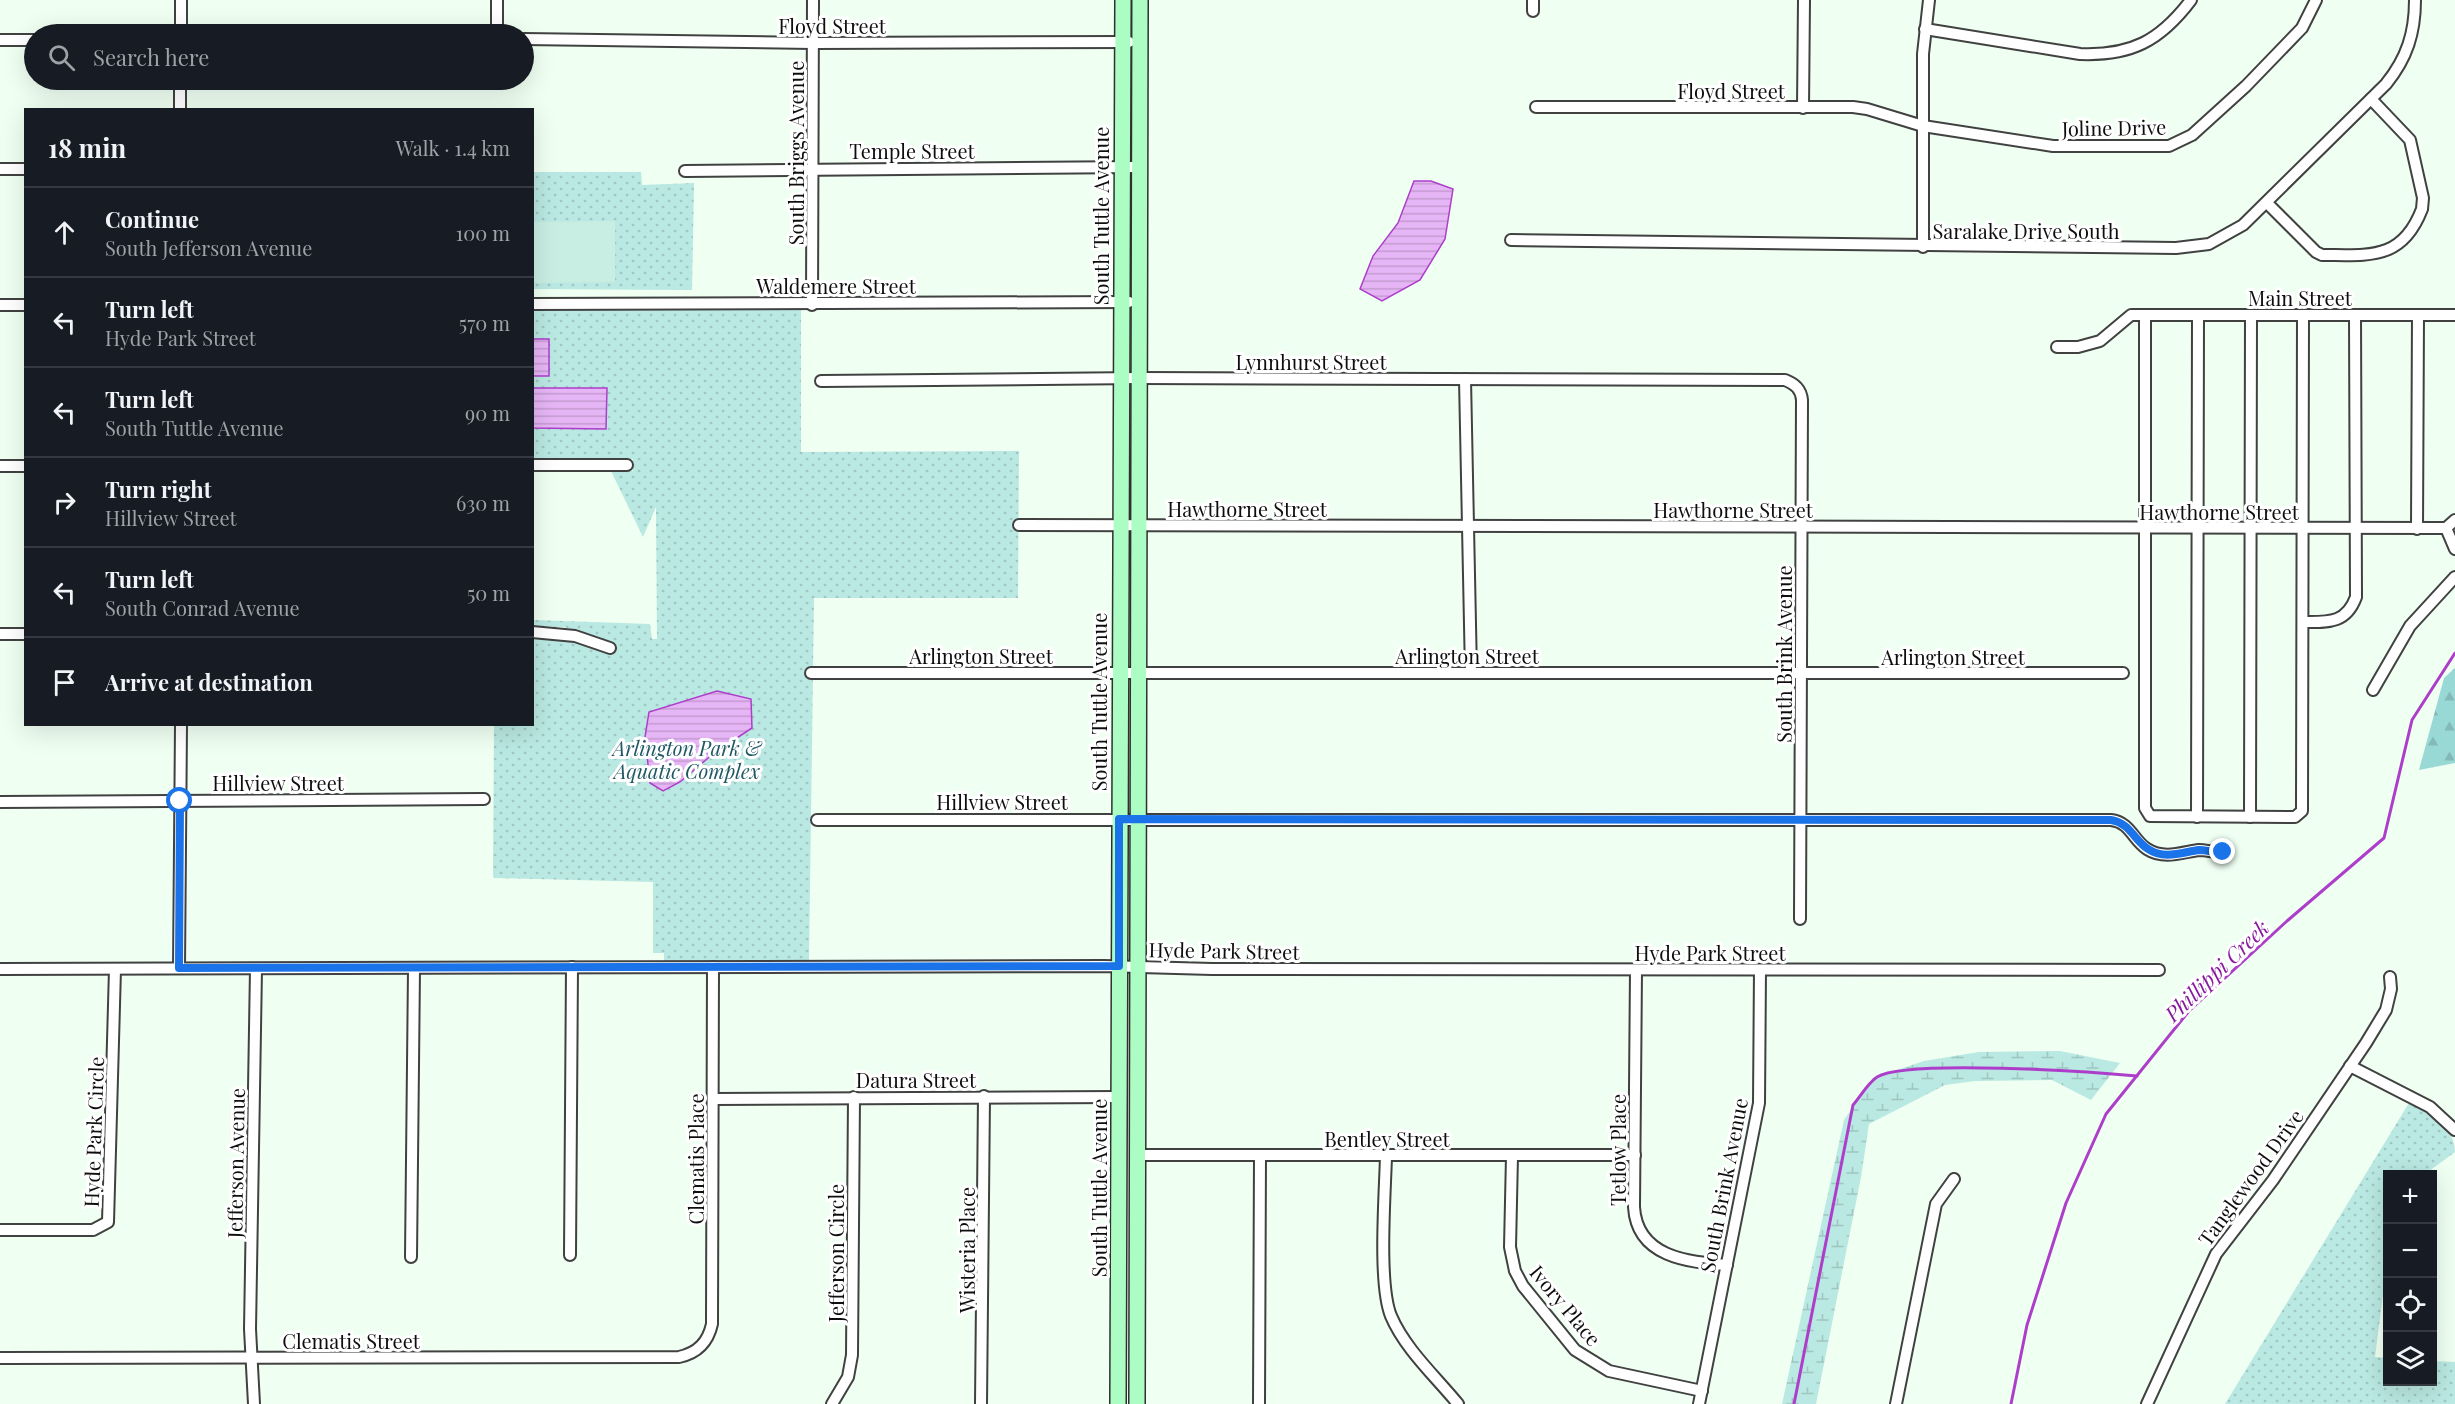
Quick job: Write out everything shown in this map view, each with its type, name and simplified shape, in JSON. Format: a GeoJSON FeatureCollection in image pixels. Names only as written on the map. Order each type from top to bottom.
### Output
{"type":"FeatureCollection","features":[{"type":"Feature","properties":{"kind":"main road","name":"South Tuttle Avenue"},"geometry":{"type":"LineString","coordinates":[[1118,1404],[1123,0]]}},
{"type":"Feature","properties":{"kind":"main road","name":"South Tuttle Avenue"},"geometry":{"type":"LineString","coordinates":[[1137,1404],[1140,0]]}},
{"type":"Feature","properties":{"kind":"street"},"geometry":{"type":"LineString","coordinates":[[181,0],[181,24]]}},
{"type":"Feature","properties":{"kind":"street"},"geometry":{"type":"LineString","coordinates":[[497,0],[497,24]]}},
{"type":"Feature","properties":{"kind":"street","name":"South Briggs Avenue"},"geometry":{"type":"LineString","coordinates":[[812,305],[813,0]]}},
{"type":"Feature","properties":{"kind":"street"},"geometry":{"type":"LineString","coordinates":[[1803,108],[1804,0]]}},
{"type":"Feature","properties":{"kind":"street"},"geometry":{"type":"LineString","coordinates":[[1923,247],[1923,54],[1929,0]]}},
{"type":"Feature","properties":{"kind":"street"},"geometry":{"type":"LineString","coordinates":[[1925,29],[2080,54],[2103,55],[2126,52],[2149,41],[2174,21],[2192,0]]}},
{"type":"Feature","properties":{"kind":"street","name":"Joline Drive"},"geometry":{"type":"LineString","coordinates":[[1923,126],[2071,148],[2169,146],[2192,135],[2246,86],[2302,28],[2316,0]]}},
{"type":"Feature","properties":{"kind":"street","name":"Saralake Drive South"},"geometry":{"type":"LineString","coordinates":[[1511,240],[1923,247],[2190,248],[2209,244],[2235,231],[2267,203],[2371,99],[2398,68],[2406,53],[2415,18],[2415,0]]}},
{"type":"Feature","properties":{"kind":"street","name":"Floyd Street"},"geometry":{"type":"LineString","coordinates":[[534,39],[813,43],[1140,41]]}},
{"type":"Feature","properties":{"kind":"street"},"geometry":{"type":"LineString","coordinates":[[0,40],[24,40]]}},
{"type":"Feature","properties":{"kind":"street"},"geometry":{"type":"LineString","coordinates":[[180,90],[180,108]]}},
{"type":"Feature","properties":{"kind":"street"},"geometry":{"type":"LineString","coordinates":[[2267,203],[2316,252],[2322,255],[2375,255],[2390,251],[2401,244],[2422,209],[2423,198],[2413,147],[2406,135],[2371,99]]}},
{"type":"Feature","properties":{"kind":"street","name":"Floyd Street"},"geometry":{"type":"LineString","coordinates":[[1536,107],[1867,109],[1923,126]]}},
{"type":"Feature","properties":{"kind":"street","name":"Temple Street"},"geometry":{"type":"LineString","coordinates":[[685,171],[1139,167]]}},
{"type":"Feature","properties":{"kind":"street"},"geometry":{"type":"LineString","coordinates":[[0,169],[24,169]]}},
{"type":"Feature","properties":{"kind":"street","name":"Waldemere Street"},"geometry":{"type":"LineString","coordinates":[[534,304],[797,303],[812,305],[1139,302]]}},
{"type":"Feature","properties":{"kind":"street"},"geometry":{"type":"LineString","coordinates":[[0,305],[24,305]]}},
{"type":"Feature","properties":{"kind":"street"},"geometry":{"type":"LineString","coordinates":[[2057,347],[2091,344],[2109,335],[2131,315],[2145,315],[2147,813],[2151,816],[2197,817],[2299,816],[2302,812],[2303,315]]}},
{"type":"Feature","properties":{"kind":"street","name":"Main Street"},"geometry":{"type":"LineString","coordinates":[[2145,315],[2455,315]]}},
{"type":"Feature","properties":{"kind":"street"},"geometry":{"type":"LineString","coordinates":[[2197,817],[2198,315]]}},
{"type":"Feature","properties":{"kind":"street"},"geometry":{"type":"LineString","coordinates":[[2250,817],[2251,315]]}},
{"type":"Feature","properties":{"kind":"street"},"geometry":{"type":"LineString","coordinates":[[2303,622],[2334,622],[2347,614],[2354,604],[2358,588],[2358,528],[2355,514],[2355,315]]}},
{"type":"Feature","properties":{"kind":"street"},"geometry":{"type":"LineString","coordinates":[[2417,529],[2418,315]]}},
{"type":"Feature","properties":{"kind":"street","name":"Lynnhurst Street"},"geometry":{"type":"LineString","coordinates":[[821,381],[1140,378],[1785,380],[1798,388]]}},
{"type":"Feature","properties":{"kind":"street"},"geometry":{"type":"LineString","coordinates":[[1465,379],[1471,673]]}},
{"type":"Feature","properties":{"kind":"street","name":"South Brink Avenue"},"geometry":{"type":"LineString","coordinates":[[1798,388],[1802,400],[1800,919]]}},
{"type":"Feature","properties":{"kind":"street"},"geometry":{"type":"LineString","coordinates":[[534,465],[627,465]]}},
{"type":"Feature","properties":{"kind":"street"},"geometry":{"type":"LineString","coordinates":[[0,466],[24,466]]}},
{"type":"Feature","properties":{"kind":"street"},"geometry":{"type":"LineString","coordinates":[[2455,520],[2446,528],[2455,549]]}},
{"type":"Feature","properties":{"kind":"street","name":"Hawthorne Street"},"geometry":{"type":"LineString","coordinates":[[1019,525],[2446,528]]}},
{"type":"Feature","properties":{"kind":"street"},"geometry":{"type":"LineString","coordinates":[[2373,690],[2410,626],[2455,577]]}},
{"type":"Feature","properties":{"kind":"street"},"geometry":{"type":"LineString","coordinates":[[534,632],[575,636],[610,648]]}},
{"type":"Feature","properties":{"kind":"street"},"geometry":{"type":"LineString","coordinates":[[0,634],[24,634]]}},
{"type":"Feature","properties":{"kind":"street","name":"Arlington Street"},"geometry":{"type":"LineString","coordinates":[[811,673],[1119,671],[2123,673]]}},
{"type":"Feature","properties":{"kind":"street"},"geometry":{"type":"LineString","coordinates":[[179,968],[181,726]]}},
{"type":"Feature","properties":{"kind":"street","name":"Hillview Street"},"geometry":{"type":"LineString","coordinates":[[0,802],[484,799]]}},
{"type":"Feature","properties":{"kind":"street","name":"Hillview Street"},"geometry":{"type":"LineString","coordinates":[[817,820],[2111,820],[2132,830],[2147,849],[2184,855],[2199,850],[2223,852]]}},
{"type":"Feature","properties":{"kind":"street","name":"Hyde Park Street"},"geometry":{"type":"LineString","coordinates":[[0,969],[1119,966],[1636,970],[2159,970]]}},
{"type":"Feature","properties":{"kind":"street"},"geometry":{"type":"LineString","coordinates":[[570,1254],[572,967]]}},
{"type":"Feature","properties":{"kind":"street","name":"Clematis Place"},"geometry":{"type":"LineString","coordinates":[[700,1348],[710,1333],[712,1324],[713,967]]}},
{"type":"Feature","properties":{"kind":"street","name":"Hyde Park Circle"},"geometry":{"type":"LineString","coordinates":[[0,1230],[93,1230],[108,1222],[115,969]]}},
{"type":"Feature","properties":{"kind":"street","name":"Jefferson Avenue"},"geometry":{"type":"LineString","coordinates":[[251,1358],[256,969]]}},
{"type":"Feature","properties":{"kind":"street"},"geometry":{"type":"LineString","coordinates":[[411,1257],[414,969]]}},
{"type":"Feature","properties":{"kind":"street","name":"Tetlow Place"},"geometry":{"type":"LineString","coordinates":[[1636,970],[1635,1214],[1646,1239],[1660,1251],[1670,1256],[1727,1265]]}},
{"type":"Feature","properties":{"kind":"street","name":"South Brink Avenue"},"geometry":{"type":"LineString","coordinates":[[1699,1404],[1759,1103],[1760,970]]}},
{"type":"Feature","properties":{"kind":"street","name":"Tanglewood Drive"},"geometry":{"type":"LineString","coordinates":[[2146,1404],[2216,1254],[2273,1180],[2386,1010],[2391,989],[2390,978]]}},
{"type":"Feature","properties":{"kind":"street"},"geometry":{"type":"LineString","coordinates":[[2350,1066],[2430,1107],[2455,1130]]}},
{"type":"Feature","properties":{"kind":"street","name":"Wisteria Place"},"geometry":{"type":"LineString","coordinates":[[981,1404],[984,1096]]}},
{"type":"Feature","properties":{"kind":"street","name":"Jefferson Circle"},"geometry":{"type":"LineString","coordinates":[[832,1404],[848,1377],[852,1355],[854,1097]]}},
{"type":"Feature","properties":{"kind":"street","name":"Datura Street"},"geometry":{"type":"LineString","coordinates":[[713,1099],[1119,1097]]}},
{"type":"Feature","properties":{"kind":"street","name":"Bentley Street"},"geometry":{"type":"LineString","coordinates":[[1139,1155],[1635,1155]]}},
{"type":"Feature","properties":{"kind":"street"},"geometry":{"type":"LineString","coordinates":[[1259,1404],[1260,1155]]}},
{"type":"Feature","properties":{"kind":"street"},"geometry":{"type":"LineString","coordinates":[[1386,1156],[1385,1286],[1389,1309],[1403,1336],[1458,1404]]}},
{"type":"Feature","properties":{"kind":"street","name":"Ivory Place"},"geometry":{"type":"LineString","coordinates":[[1512,1156],[1510,1246],[1515,1271],[1523,1286],[1575,1350],[1610,1371],[1702,1390]]}},
{"type":"Feature","properties":{"kind":"street"},"geometry":{"type":"LineString","coordinates":[[1896,1404],[1936,1204],[1954,1179]]}},
{"type":"Feature","properties":{"kind":"street","name":"Clematis Street"},"geometry":{"type":"LineString","coordinates":[[0,1358],[679,1357],[700,1348]]}},
{"type":"Feature","properties":{"kind":"street"},"geometry":{"type":"LineString","coordinates":[[251,1358],[254,1404]]}},
{"type":"Feature","properties":{"kind":"green space"},"geometry":{"type":"Polygon","coordinates":[[[534,172],[641,172],[642,185],[694,183],[692,290],[534,289],[534,172]]]}},
{"type":"Feature","properties":{"kind":"green space","name":"Arlington Park & Aquatic Complex"},"geometry":{"type":"Polygon","coordinates":[[[655,308],[801,309],[801,452],[1019,451],[1018,598],[814,598],[809,960],[664,961],[664,953],[653,953],[653,882],[494,878],[493,876],[494,726],[534,726],[534,638],[601,639],[564,627],[534,626],[534,620],[650,624],[652,639],[657,639],[656,507],[643,537],[611,471],[633,471],[633,459],[534,459],[534,311],[655,308]]]}},
{"type":"Feature","properties":{"kind":"green space"},"geometry":{"type":"Polygon","coordinates":[[[2455,668],[2455,763],[2419,770],[2444,678],[2455,668]]]}},
{"type":"Feature","properties":{"kind":"green space"},"geometry":{"type":"Polygon","coordinates":[[[2060,1051],[2120,1063],[2091,1100],[2052,1080],[1975,1081],[1945,1085],[1869,1124],[1861,1177],[1816,1404],[1782,1404],[1844,1120],[1873,1078],[1924,1061],[1979,1052],[2060,1051]]]}},
{"type":"Feature","properties":{"kind":"green space"},"geometry":{"type":"Polygon","coordinates":[[[2409,1103],[2440,1122],[2451,1135],[2455,1152],[2430,1170],[2383,1170],[2383,1295],[2375,1357],[2383,1358],[2383,1386],[2437,1386],[2437,1361],[2455,1362],[2455,1404],[2225,1404],[2409,1103]]]}},
{"type":"Feature","properties":{"kind":"shaded area"},"geometry":{"type":"Polygon","coordinates":[[[1414,181],[1431,181],[1453,189],[1445,239],[1420,280],[1382,301],[1360,289],[1373,256],[1398,223],[1414,181]]]}},
{"type":"Feature","properties":{"kind":"shaded area"},"geometry":{"type":"Polygon","coordinates":[[[615,221],[615,282],[534,283],[534,222],[615,221]]]}},
{"type":"Feature","properties":{"kind":"shaded area"},"geometry":{"type":"Polygon","coordinates":[[[534,339],[549,339],[549,376],[534,376],[534,339]]]}},
{"type":"Feature","properties":{"kind":"shaded area"},"geometry":{"type":"Polygon","coordinates":[[[534,388],[607,388],[606,429],[534,428],[534,388]]]}},
{"type":"Feature","properties":{"kind":"shaded area"},"geometry":{"type":"Polygon","coordinates":[[[717,691],[751,699],[752,728],[714,753],[680,782],[663,791],[650,783],[645,737],[649,712],[717,691]]]}},
{"type":"Feature","properties":{"kind":"waterway","name":"Phillippi Creek"},"geometry":{"type":"LineString","coordinates":[[2011,1404],[2027,1325],[2066,1203],[2106,1114],[2189,1011],[2287,921],[2384,838],[2412,720],[2455,653]]}},
{"type":"Feature","properties":{"kind":"waterway"},"geometry":{"type":"LineString","coordinates":[[1794,1404],[1853,1105],[1867,1086],[1877,1077],[1895,1072],[1924,1069],[2002,1068],[2137,1076]]}},
{"type":"Feature","properties":{"kind":"route"},"geometry":{"type":"LineString","coordinates":[[180,801],[179,968],[1119,966],[1119,819],[2111,820],[2132,830],[2147,849],[2184,855],[2199,850],[2223,852]]}}]}
